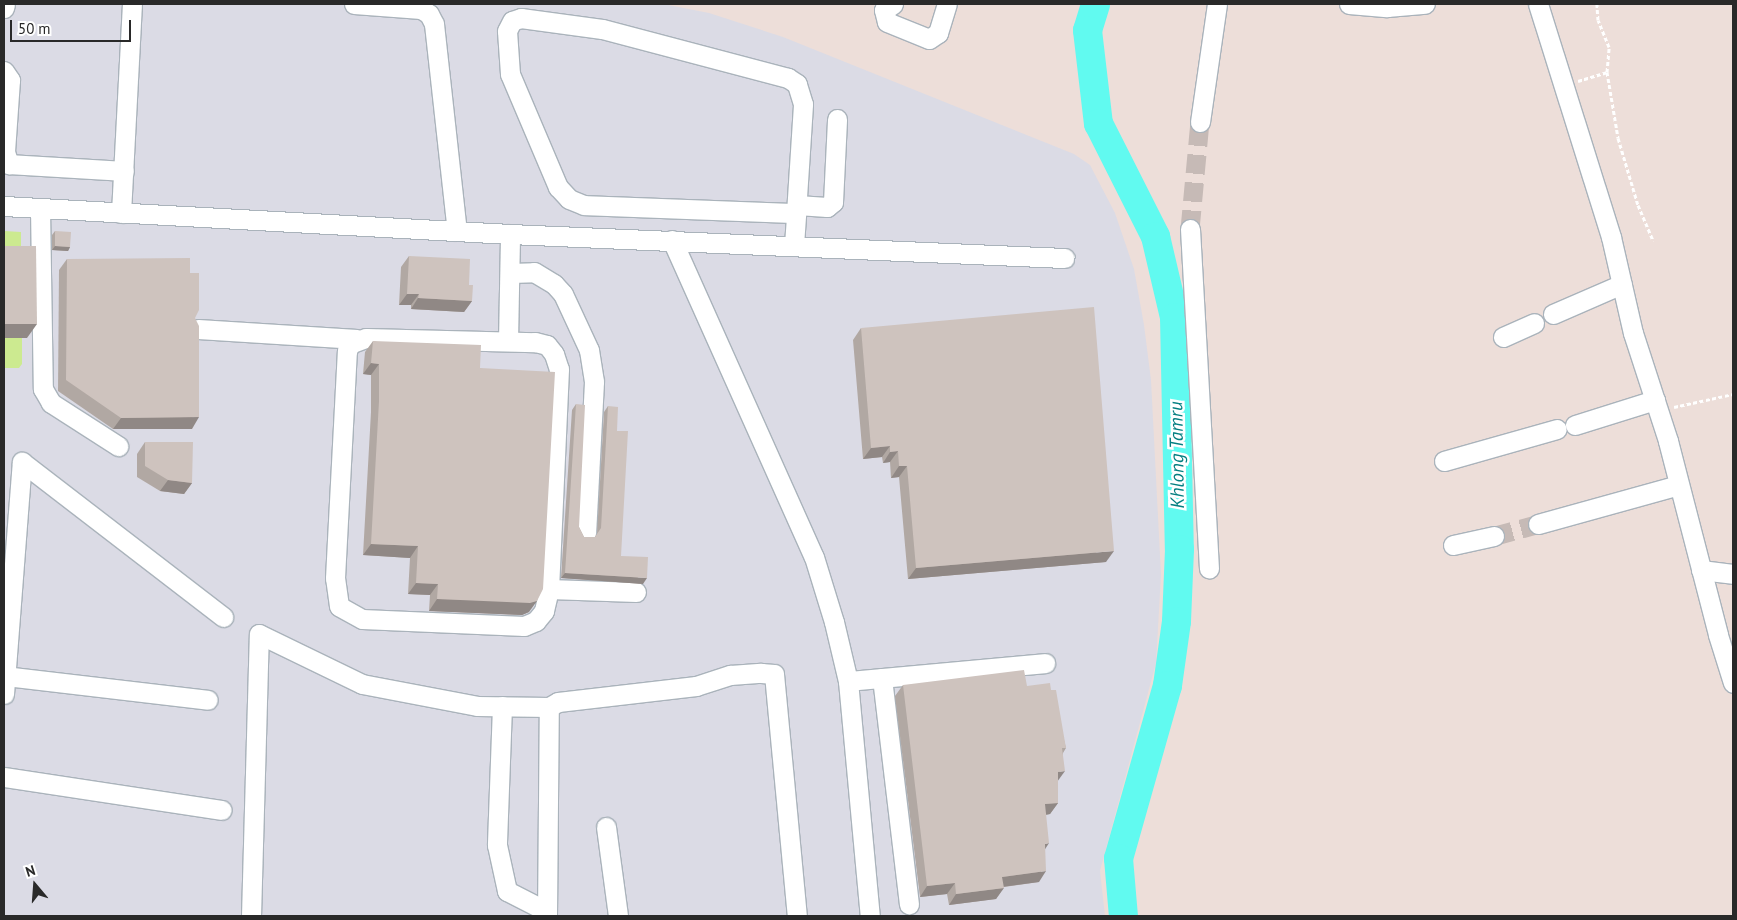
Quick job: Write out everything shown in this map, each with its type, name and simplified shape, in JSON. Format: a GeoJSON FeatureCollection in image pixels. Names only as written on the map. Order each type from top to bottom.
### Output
{"type":"FeatureCollection","features":[{"type":"Feature","properties":{"kind":"street"},"geometry":{"type":"LineString","coordinates":[[4,8],[6,4]]}},
{"type":"Feature","properties":{"kind":"street"},"geometry":{"type":"LineString","coordinates":[[121,213],[132,4]]}},
{"type":"Feature","properties":{"kind":"street"},"geometry":{"type":"LineString","coordinates":[[354,4],[421,9],[429,14],[434,24],[457,231]]}},
{"type":"Feature","properties":{"kind":"street"},"geometry":{"type":"LineString","coordinates":[[893,4],[884,10],[887,22],[929,39],[938,33],[948,4]]}},
{"type":"Feature","properties":{"kind":"street"},"geometry":{"type":"LineString","coordinates":[[1200,122],[1217,4]]}},
{"type":"Feature","properties":{"kind":"street"},"geometry":{"type":"LineString","coordinates":[[1349,4],[1387,8],[1425,4]]}},
{"type":"Feature","properties":{"kind":"street"},"geometry":{"type":"LineString","coordinates":[[1538,4],[1611,237],[1633,333],[1657,405],[1733,682]]}},
{"type":"Feature","properties":{"kind":"street"},"geometry":{"type":"LineString","coordinates":[[794,245],[797,209],[803,104],[796,84],[788,78],[602,29],[521,18],[512,21],[507,31],[510,74],[558,187],[569,199],[584,205],[797,209],[827,207],[833,202],[837,119]]}},
{"type":"Feature","properties":{"kind":"street"},"geometry":{"type":"LineString","coordinates":[[4,71],[10,80],[5,152],[9,164],[124,171]]}},
{"type":"Feature","properties":{"kind":"street"},"geometry":{"type":"LineString","coordinates":[[4,206],[510,234],[1064,258]]}},
{"type":"Feature","properties":{"kind":"street"},"geometry":{"type":"LineString","coordinates":[[40,208],[44,389],[51,403],[118,446]]}},
{"type":"Feature","properties":{"kind":"street"},"geometry":{"type":"LineString","coordinates":[[1190,228],[1209,568]]}},
{"type":"Feature","properties":{"kind":"street"},"geometry":{"type":"LineString","coordinates":[[508,341],[511,273],[510,234]]}},
{"type":"Feature","properties":{"kind":"street"},"geometry":{"type":"LineString","coordinates":[[672,240],[814,557],[848,681],[870,916]]}},
{"type":"Feature","properties":{"kind":"street"},"geometry":{"type":"LineString","coordinates":[[511,273],[534,272],[554,284],[563,294],[589,350],[594,382],[586,533]]}},
{"type":"Feature","properties":{"kind":"street"},"geometry":{"type":"LineString","coordinates":[[1553,314],[1622,284]]}},
{"type":"Feature","properties":{"kind":"street"},"geometry":{"type":"LineString","coordinates":[[1503,337],[1534,324]]}},
{"type":"Feature","properties":{"kind":"street"},"geometry":{"type":"LineString","coordinates":[[198,329],[357,339],[508,341],[547,345],[559,369],[548,589],[544,611],[536,621],[524,626],[362,619],[339,606],[335,578],[347,351],[357,339]]}},
{"type":"Feature","properties":{"kind":"street"},"geometry":{"type":"LineString","coordinates":[[1575,425],[1657,405]]}},
{"type":"Feature","properties":{"kind":"street"},"geometry":{"type":"LineString","coordinates":[[1444,461],[1557,429]]}},
{"type":"Feature","properties":{"kind":"street"},"geometry":{"type":"LineString","coordinates":[[208,700],[4,685],[22,462],[223,617]]}},
{"type":"Feature","properties":{"kind":"street"},"geometry":{"type":"LineString","coordinates":[[1538,524],[1679,485]]}},
{"type":"Feature","properties":{"kind":"street"},"geometry":{"type":"LineString","coordinates":[[1453,545],[1494,536]]}},
{"type":"Feature","properties":{"kind":"street"},"geometry":{"type":"LineString","coordinates":[[1701,570],[1733,574]]}},
{"type":"Feature","properties":{"kind":"street"},"geometry":{"type":"LineString","coordinates":[[548,589],[636,592]]}},
{"type":"Feature","properties":{"kind":"street"},"geometry":{"type":"LineString","coordinates":[[251,916],[259,634],[362,684],[477,706],[549,707],[558,702],[696,686],[730,675],[774,674],[797,916]]}},
{"type":"Feature","properties":{"kind":"street"},"geometry":{"type":"LineString","coordinates":[[848,681],[1045,662]]}},
{"type":"Feature","properties":{"kind":"street"},"geometry":{"type":"LineString","coordinates":[[882,678],[909,904]]}},
{"type":"Feature","properties":{"kind":"street"},"geometry":{"type":"LineString","coordinates":[[502,706],[497,844],[506,892],[546,914],[549,707]]}},
{"type":"Feature","properties":{"kind":"street"},"geometry":{"type":"LineString","coordinates":[[4,777],[222,810]]}},
{"type":"Feature","properties":{"kind":"street"},"geometry":{"type":"LineString","coordinates":[[606,827],[618,916]]}},
{"type":"Feature","properties":{"kind":"path"},"geometry":{"type":"LineString","coordinates":[[1597,4],[1598,20],[1608,47],[1607,72],[1618,138],[1638,205],[1653,241]]}},
{"type":"Feature","properties":{"kind":"path"},"geometry":{"type":"LineString","coordinates":[[1563,86],[1607,72]]}},
{"type":"Feature","properties":{"kind":"path"},"geometry":{"type":"LineString","coordinates":[[1657,405],[1733,394]]}},
{"type":"Feature","properties":{"kind":"shaded area"},"geometry":{"type":"Polygon","coordinates":[[[4,4],[663,4],[709,13],[783,37],[1074,154],[1090,165],[1115,213],[1134,269],[1144,325],[1151,380],[1161,575],[1156,663],[1100,871],[1105,916],[4,916],[4,4]]]}},
{"type":"Feature","properties":{"kind":"green space"},"geometry":{"type":"Polygon","coordinates":[[[4,231],[21,232],[21,261],[4,261],[4,231]]]}},
{"type":"Feature","properties":{"kind":"green space"},"geometry":{"type":"Polygon","coordinates":[[[4,338],[22,338],[22,364],[19,368],[4,368],[4,338]]]}},
{"type":"Feature","properties":{"kind":"building"},"geometry":{"type":"Polygon","coordinates":[[[55,231],[71,232],[70,247],[55,246],[55,231]]]}},
{"type":"Feature","properties":{"kind":"building"},"geometry":{"type":"Polygon","coordinates":[[[4,246],[36,246],[37,324],[4,324],[4,246]]]}},
{"type":"Feature","properties":{"kind":"building"},"geometry":{"type":"Polygon","coordinates":[[[409,256],[470,259],[469,285],[473,285],[472,301],[418,298],[419,294],[407,294],[409,256]]]}},
{"type":"Feature","properties":{"kind":"building"},"geometry":{"type":"Polygon","coordinates":[[[190,258],[190,273],[199,273],[199,310],[195,318],[199,326],[199,417],[121,418],[66,380],[67,259],[190,258]]]}},
{"type":"Feature","properties":{"kind":"building"},"geometry":{"type":"Polygon","coordinates":[[[1094,307],[1114,551],[916,568],[907,466],[899,466],[898,451],[890,452],[890,446],[871,448],[861,328],[1094,307]]]}},
{"type":"Feature","properties":{"kind":"building"},"geometry":{"type":"Polygon","coordinates":[[[373,341],[481,345],[480,368],[555,372],[543,589],[537,601],[530,603],[437,599],[438,584],[416,583],[418,546],[371,544],[379,401],[379,364],[371,363],[373,341]]]}},
{"type":"Feature","properties":{"kind":"building"},"geometry":{"type":"Polygon","coordinates":[[[576,404],[585,405],[579,527],[584,537],[595,537],[601,528],[608,406],[618,407],[617,431],[628,431],[621,556],[648,557],[647,578],[565,573],[576,404]]]}},
{"type":"Feature","properties":{"kind":"building"},"geometry":{"type":"Polygon","coordinates":[[[145,442],[193,442],[192,483],[168,480],[145,466],[145,442]]]}},
{"type":"Feature","properties":{"kind":"building"},"geometry":{"type":"Polygon","coordinates":[[[1024,670],[1027,686],[1050,683],[1051,690],[1056,690],[1066,748],[1062,748],[1065,771],[1058,772],[1058,803],[1045,804],[1049,843],[1045,844],[1046,871],[1002,877],[1004,888],[956,894],[955,883],[927,886],[903,685],[1024,670]]]}},
{"type":"Feature","properties":{"kind":"waterway","name":"Khlong Tamru"},"geometry":{"type":"LineString","coordinates":[[1095,4],[1087,30],[1098,123],[1155,236],[1174,317],[1179,549],[1176,621],[1167,685],[1118,858],[1123,916]]}},
{"type":"Feature","properties":{"kind":"tunnel"},"geometry":{"type":"LineString","coordinates":[[1190,229],[1200,122]]}},
{"type":"Feature","properties":{"kind":"tunnel"},"geometry":{"type":"LineString","coordinates":[[1494,536],[1538,524]]}}]}
